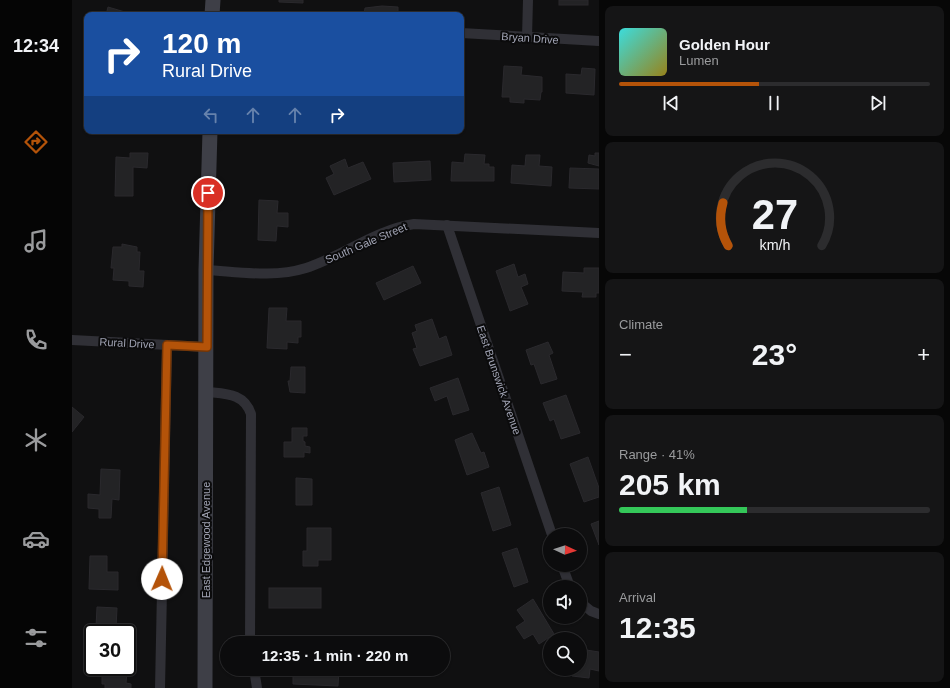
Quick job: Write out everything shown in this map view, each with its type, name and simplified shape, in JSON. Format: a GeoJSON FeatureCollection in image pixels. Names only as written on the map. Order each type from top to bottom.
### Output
{"type":"FeatureCollection","features":[{"type":"Feature","properties":{"kind":"main road"},"geometry":{"type":"LineString","coordinates":[[212,0],[212,12]]}},
{"type":"Feature","properties":{"kind":"main road","name":"East Edgewood Avenue"},"geometry":{"type":"LineString","coordinates":[[205,688],[207,392],[206,270],[210,134]]}},
{"type":"Feature","properties":{"kind":"street"},"geometry":{"type":"LineString","coordinates":[[527,37],[528,0]]}},
{"type":"Feature","properties":{"kind":"street","name":"Bryan Drive"},"geometry":{"type":"LineString","coordinates":[[464,34],[599,41]]}},
{"type":"Feature","properties":{"kind":"street","name":"South Gale Street"},"geometry":{"type":"LineString","coordinates":[[206,270],[268,274],[286,273],[313,265],[397,228],[414,224],[599,233]]}},
{"type":"Feature","properties":{"kind":"street","name":"East Brunswick Avenue"},"geometry":{"type":"LineString","coordinates":[[447,225],[550,528]]}},
{"type":"Feature","properties":{"kind":"street","name":"Rural Drive"},"geometry":{"type":"LineString","coordinates":[[72,340],[207,347]]}},
{"type":"Feature","properties":{"kind":"street"},"geometry":{"type":"LineString","coordinates":[[160,688],[167,345]]}},
{"type":"Feature","properties":{"kind":"street"},"geometry":{"type":"LineString","coordinates":[[207,392],[231,394],[239,397],[246,403],[251,414],[250,636]]}},
{"type":"Feature","properties":{"kind":"street"},"geometry":{"type":"LineString","coordinates":[[587,608],[599,614]]}},
{"type":"Feature","properties":{"kind":"street"},"geometry":{"type":"LineString","coordinates":[[255,676],[257,688]]}},
{"type":"Feature","properties":{"kind":"building"},"geometry":{"type":"Polygon","coordinates":[[[279,0],[303,0],[303,3],[279,2],[279,0]]]}},
{"type":"Feature","properties":{"kind":"building"},"geometry":{"type":"Polygon","coordinates":[[[559,0],[588,0],[588,5],[559,5],[559,0]]]}},
{"type":"Feature","properties":{"kind":"building"},"geometry":{"type":"Polygon","coordinates":[[[382,6],[398,7],[398,12],[364,12],[365,8],[382,6]]]}},
{"type":"Feature","properties":{"kind":"building"},"geometry":{"type":"Polygon","coordinates":[[[108,7],[125,12],[107,12],[108,7]]]}},
{"type":"Feature","properties":{"kind":"building"},"geometry":{"type":"Polygon","coordinates":[[[504,66],[522,67],[521,75],[542,77],[542,92],[540,100],[524,99],[524,103],[510,102],[510,97],[502,97],[504,66]]]}},
{"type":"Feature","properties":{"kind":"building"},"geometry":{"type":"Polygon","coordinates":[[[582,68],[595,69],[594,95],[566,93],[566,74],[581,75],[582,68]]]}},
{"type":"Feature","properties":{"kind":"building"},"geometry":{"type":"Polygon","coordinates":[[[130,153],[148,153],[147,168],[133,167],[133,196],[115,196],[116,157],[130,158],[130,153]]]}},
{"type":"Feature","properties":{"kind":"building"},"geometry":{"type":"Polygon","coordinates":[[[595,153],[599,153],[599,166],[588,163],[589,155],[595,156],[595,153]]]}},
{"type":"Feature","properties":{"kind":"building"},"geometry":{"type":"Polygon","coordinates":[[[465,154],[485,155],[484,164],[489,164],[489,167],[494,167],[494,181],[451,181],[452,162],[464,163],[465,154]]]}},
{"type":"Feature","properties":{"kind":"building"},"geometry":{"type":"Polygon","coordinates":[[[526,155],[540,155],[539,166],[552,167],[551,186],[511,183],[512,165],[525,166],[526,155]]]}},
{"type":"Feature","properties":{"kind":"building"},"geometry":{"type":"Polygon","coordinates":[[[345,159],[348,168],[363,162],[371,179],[334,195],[326,178],[334,174],[330,166],[345,159]]]}},
{"type":"Feature","properties":{"kind":"building"},"geometry":{"type":"Polygon","coordinates":[[[430,161],[431,180],[394,182],[393,163],[430,161]]]}},
{"type":"Feature","properties":{"kind":"building"},"geometry":{"type":"Polygon","coordinates":[[[570,168],[599,169],[599,189],[569,188],[570,168]]]}},
{"type":"Feature","properties":{"kind":"building"},"geometry":{"type":"Polygon","coordinates":[[[259,200],[278,201],[277,213],[288,213],[288,227],[277,226],[276,241],[258,240],[259,200]]]}},
{"type":"Feature","properties":{"kind":"building"},"geometry":{"type":"Polygon","coordinates":[[[122,244],[137,247],[137,252],[140,252],[139,271],[144,271],[143,287],[129,286],[129,281],[113,280],[114,268],[111,268],[113,247],[122,247],[122,244]]]}},
{"type":"Feature","properties":{"kind":"building"},"geometry":{"type":"Polygon","coordinates":[[[514,264],[518,277],[525,274],[528,284],[521,287],[528,304],[510,311],[496,271],[514,264]]]}},
{"type":"Feature","properties":{"kind":"building"},"geometry":{"type":"Polygon","coordinates":[[[413,266],[421,283],[384,300],[376,283],[413,266]]]}},
{"type":"Feature","properties":{"kind":"building"},"geometry":{"type":"Polygon","coordinates":[[[584,268],[599,268],[599,293],[596,293],[596,297],[582,297],[583,292],[562,291],[563,272],[584,273],[584,268]]]}},
{"type":"Feature","properties":{"kind":"building"},"geometry":{"type":"Polygon","coordinates":[[[269,308],[287,308],[286,321],[301,321],[301,337],[298,337],[298,343],[287,342],[287,349],[267,348],[269,308]]]}},
{"type":"Feature","properties":{"kind":"building"},"geometry":{"type":"Polygon","coordinates":[[[432,319],[439,339],[446,336],[452,355],[420,366],[413,349],[417,348],[412,333],[417,331],[415,325],[432,319]]]}},
{"type":"Feature","properties":{"kind":"building"},"geometry":{"type":"Polygon","coordinates":[[[548,342],[553,353],[549,355],[557,379],[541,384],[534,364],[531,365],[526,350],[548,342]]]}},
{"type":"Feature","properties":{"kind":"building"},"geometry":{"type":"Polygon","coordinates":[[[291,367],[305,367],[305,393],[290,392],[288,381],[290,381],[291,367]]]}},
{"type":"Feature","properties":{"kind":"building"},"geometry":{"type":"Polygon","coordinates":[[[458,378],[469,410],[453,415],[447,396],[435,401],[430,388],[458,378]]]}},
{"type":"Feature","properties":{"kind":"building"},"geometry":{"type":"Polygon","coordinates":[[[566,395],[580,433],[561,439],[554,419],[550,421],[543,403],[566,395]]]}},
{"type":"Feature","properties":{"kind":"building"},"geometry":{"type":"Polygon","coordinates":[[[72,407],[84,417],[72,432],[72,407]]]}},
{"type":"Feature","properties":{"kind":"building"},"geometry":{"type":"Polygon","coordinates":[[[292,428],[307,428],[307,436],[303,436],[303,441],[305,442],[305,446],[310,447],[310,453],[304,452],[304,457],[284,457],[284,442],[292,442],[292,428]]]}},
{"type":"Feature","properties":{"kind":"building"},"geometry":{"type":"Polygon","coordinates":[[[472,433],[481,453],[484,452],[489,467],[467,475],[455,440],[472,433]]]}},
{"type":"Feature","properties":{"kind":"building"},"geometry":{"type":"Polygon","coordinates":[[[588,457],[599,488],[599,497],[584,502],[570,464],[588,457]]]}},
{"type":"Feature","properties":{"kind":"building"},"geometry":{"type":"Polygon","coordinates":[[[101,469],[120,470],[119,500],[112,499],[111,518],[99,518],[99,509],[88,508],[88,494],[100,495],[101,469]]]}},
{"type":"Feature","properties":{"kind":"building"},"geometry":{"type":"Polygon","coordinates":[[[296,478],[312,479],[312,505],[296,505],[296,478]]]}},
{"type":"Feature","properties":{"kind":"building"},"geometry":{"type":"Polygon","coordinates":[[[499,487],[511,525],[493,531],[481,493],[499,487]]]}},
{"type":"Feature","properties":{"kind":"building"},"geometry":{"type":"Polygon","coordinates":[[[599,521],[599,545],[591,524],[599,521]]]}},
{"type":"Feature","properties":{"kind":"building"},"geometry":{"type":"Polygon","coordinates":[[[307,528],[331,528],[331,560],[318,560],[318,566],[303,566],[303,551],[307,551],[307,528]]]}},
{"type":"Feature","properties":{"kind":"building"},"geometry":{"type":"Polygon","coordinates":[[[517,548],[528,582],[514,587],[502,553],[517,548]]]}},
{"type":"Feature","properties":{"kind":"building"},"geometry":{"type":"Polygon","coordinates":[[[90,556],[107,556],[107,572],[118,572],[118,590],[89,589],[90,556]]]}},
{"type":"Feature","properties":{"kind":"building"},"geometry":{"type":"Polygon","coordinates":[[[269,588],[321,588],[321,608],[269,608],[269,588]]]}},
{"type":"Feature","properties":{"kind":"building"},"geometry":{"type":"Polygon","coordinates":[[[533,599],[543,616],[543,624],[548,624],[553,632],[543,632],[543,641],[539,644],[533,634],[524,639],[516,627],[525,621],[517,610],[533,599]]]}},
{"type":"Feature","properties":{"kind":"building"},"geometry":{"type":"Polygon","coordinates":[[[97,607],[117,608],[116,624],[96,624],[97,607]]]}},
{"type":"Feature","properties":{"kind":"building"},"geometry":{"type":"Polygon","coordinates":[[[587,650],[599,652],[599,671],[590,669],[589,678],[572,676],[587,676],[587,650]]]}},
{"type":"Feature","properties":{"kind":"building"},"geometry":{"type":"Polygon","coordinates":[[[102,676],[127,676],[126,683],[131,684],[131,688],[105,688],[105,684],[102,684],[102,676]]]}},
{"type":"Feature","properties":{"kind":"building"},"geometry":{"type":"Polygon","coordinates":[[[293,676],[339,676],[338,686],[293,684],[293,676]]]}},
{"type":"Feature","properties":{"kind":"route"},"geometry":{"type":"LineString","coordinates":[[162,579],[167,345],[207,347],[206,270],[208,193]]}}]}
